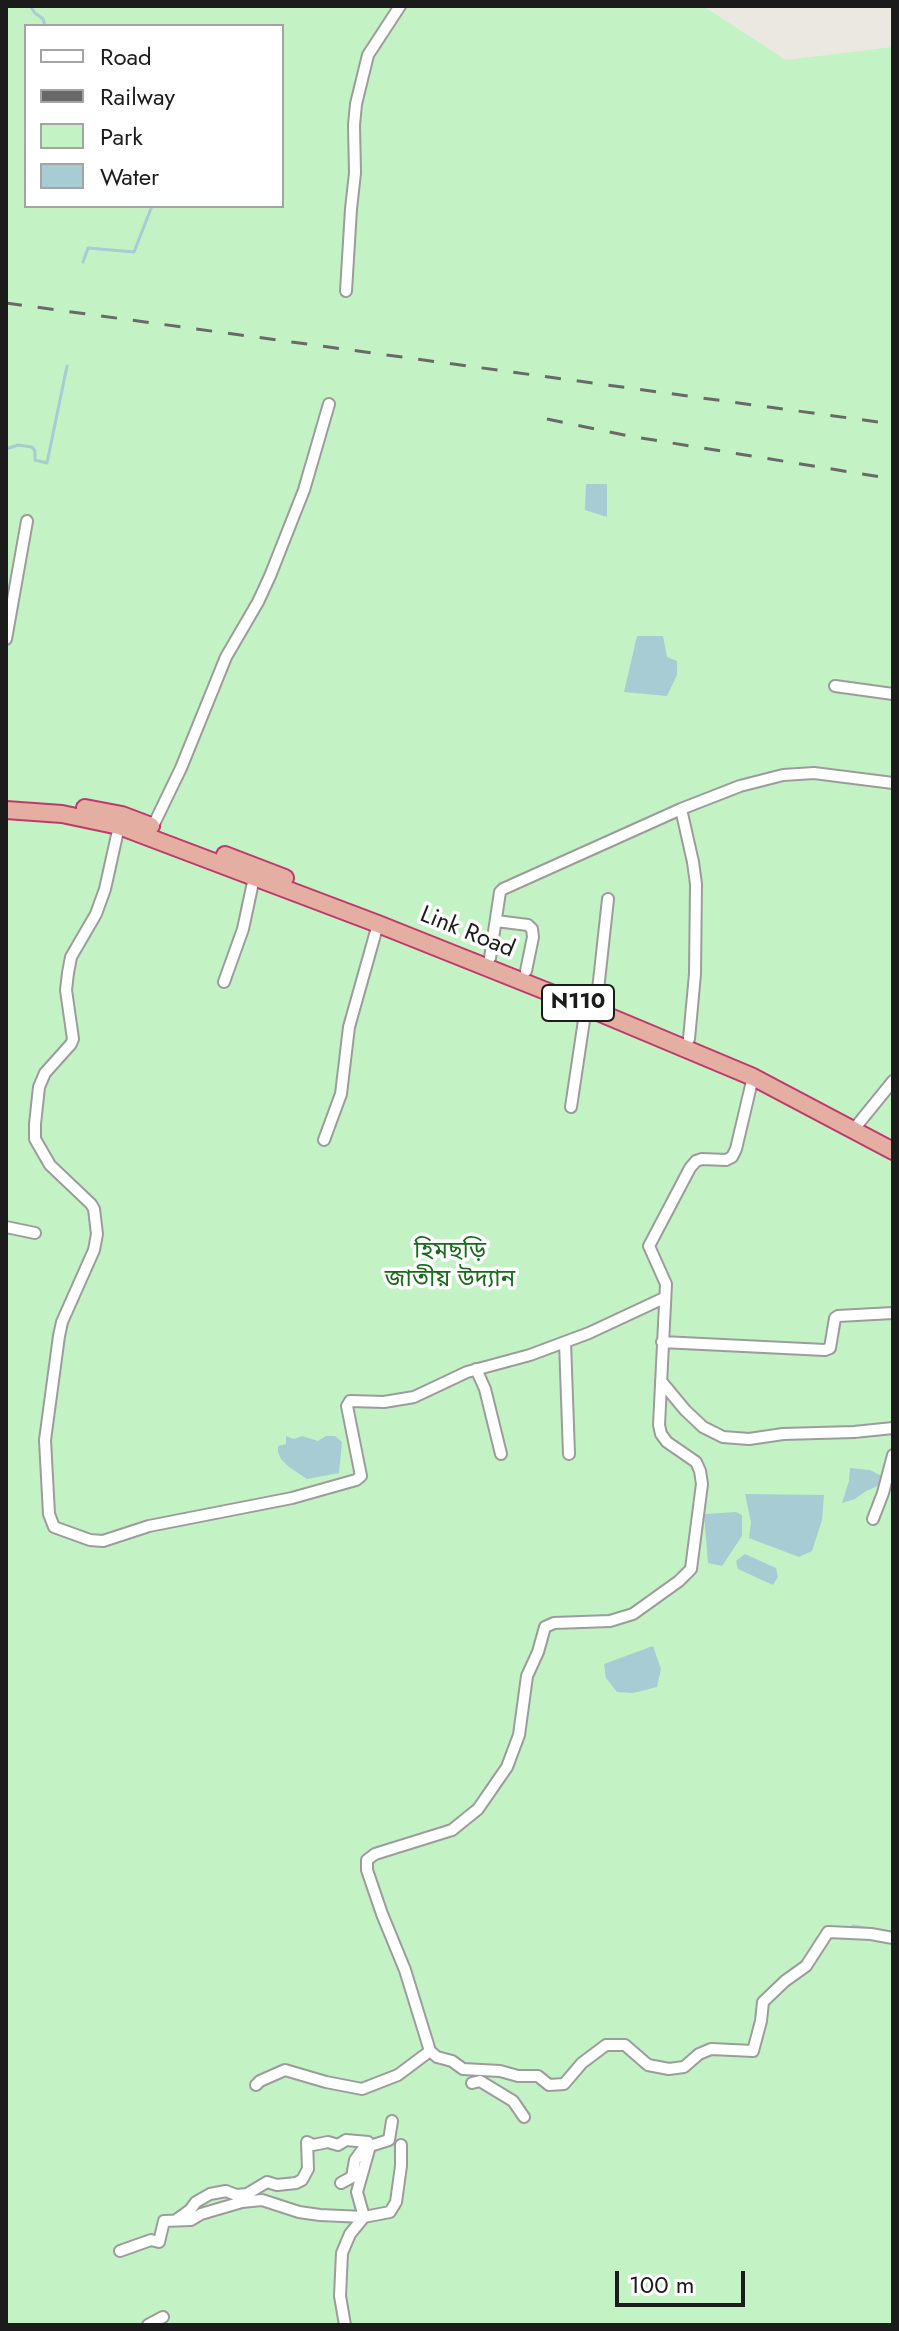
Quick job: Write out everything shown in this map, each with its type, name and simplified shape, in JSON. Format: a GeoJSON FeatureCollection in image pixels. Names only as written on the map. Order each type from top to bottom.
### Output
{"type":"FeatureCollection","features":[{"type":"Feature","properties":{"kind":"highway","name":"Link Road"},"geometry":{"type":"LineString","coordinates":[[6,798],[64,804],[122,815],[153,826],[378,924],[757,1066],[857,1125],[893,1151]]}},
{"type":"Feature","properties":{"kind":"highway","name":"Link Road"},"geometry":{"type":"LineString","coordinates":[[6,810],[62,814],[119,826],[526,971],[857,1125],[893,1138]]}},
{"type":"Feature","properties":{"kind":"street"},"geometry":{"type":"LineString","coordinates":[[346,291],[355,173],[356,104],[368,55],[400,6]]}},
{"type":"Feature","properties":{"kind":"street"},"geometry":{"type":"LineString","coordinates":[[153,826],[181,768],[226,657],[258,602],[274,564],[304,490],[329,404]]}},
{"type":"Feature","properties":{"kind":"street"},"geometry":{"type":"LineString","coordinates":[[6,639],[27,521]]}},
{"type":"Feature","properties":{"kind":"street"},"geometry":{"type":"LineString","coordinates":[[835,686],[893,694]]}},
{"type":"Feature","properties":{"kind":"street"},"geometry":{"type":"LineString","coordinates":[[490,958],[500,892],[507,885],[681,809],[740,786],[783,775],[814,773],[893,783]]}},
{"type":"Feature","properties":{"kind":"street"},"geometry":{"type":"LineString","coordinates":[[681,809],[696,884],[695,974],[689,1039]]}},
{"type":"Feature","properties":{"kind":"street"},"geometry":{"type":"LineString","coordinates":[[119,826],[96,914],[71,957],[66,990],[73,1039],[45,1073],[39,1087],[35,1124],[35,1139],[50,1165],[91,1204],[96,1224],[94,1250],[62,1322],[59,1336],[45,1440],[49,1514],[54,1527],[90,1540],[103,1541],[149,1526],[292,1498],[356,1480],[361,1476],[350,1401],[384,1402],[414,1397],[476,1369],[565,1342],[664,1298]]}},
{"type":"Feature","properties":{"kind":"street"},"geometry":{"type":"LineString","coordinates":[[224,982],[243,929],[255,873]]}},
{"type":"Feature","properties":{"kind":"street"},"geometry":{"type":"LineString","coordinates":[[571,1107],[592,1003],[608,899]]}},
{"type":"Feature","properties":{"kind":"street"},"geometry":{"type":"LineString","coordinates":[[496,921],[528,925],[532,929],[526,971]]}},
{"type":"Feature","properties":{"kind":"street"},"geometry":{"type":"LineString","coordinates":[[324,1140],[341,1094],[349,1027],[378,924]]}},
{"type":"Feature","properties":{"kind":"street"},"geometry":{"type":"LineString","coordinates":[[753,1077],[732,1157],[696,1161],[649,1246],[665,1278],[661,1434],[667,1442],[696,1462],[702,1484],[691,1569],[633,1614],[610,1621],[554,1623],[545,1627],[527,1676],[519,1735],[507,1767],[478,1809],[452,1830],[375,1854],[367,1860],[367,1870],[405,1970],[430,2051],[463,2069],[538,2076],[549,2085],[564,2084],[582,2063],[606,2045],[625,2045],[648,2065],[669,2069],[684,2067],[699,2054],[711,2049],[753,2051],[763,2002],[806,1966],[828,1932],[893,1938]]}},
{"type":"Feature","properties":{"kind":"street"},"geometry":{"type":"LineString","coordinates":[[857,1125],[893,1081]]}},
{"type":"Feature","properties":{"kind":"street"},"geometry":{"type":"LineString","coordinates":[[6,1227],[35,1233]]}},
{"type":"Feature","properties":{"kind":"street"},"geometry":{"type":"LineString","coordinates":[[662,1342],[825,1350],[830,1348],[835,1318],[838,1316],[893,1313]]}},
{"type":"Feature","properties":{"kind":"street"},"geometry":{"type":"LineString","coordinates":[[565,1342],[569,1454]]}},
{"type":"Feature","properties":{"kind":"street"},"geometry":{"type":"LineString","coordinates":[[476,1369],[489,1403],[501,1454]]}},
{"type":"Feature","properties":{"kind":"street"},"geometry":{"type":"LineString","coordinates":[[661,1381],[703,1427],[723,1437],[749,1439],[893,1428]]}},
{"type":"Feature","properties":{"kind":"street"},"geometry":{"type":"LineString","coordinates":[[873,1519],[893,1455]]}},
{"type":"Feature","properties":{"kind":"street"},"geometry":{"type":"LineString","coordinates":[[256,2085],[285,2070],[362,2089],[398,2075],[430,2051]]}},
{"type":"Feature","properties":{"kind":"street"},"geometry":{"type":"LineString","coordinates":[[472,2083],[480,2081],[513,2101],[524,2117]]}},
{"type":"Feature","properties":{"kind":"street"},"geometry":{"type":"LineString","coordinates":[[364,2217],[357,2192],[360,2177],[370,2146],[389,2140],[392,2121]]}},
{"type":"Feature","properties":{"kind":"street"},"geometry":{"type":"LineString","coordinates":[[175,2221],[210,2194],[226,2191],[236,2195],[247,2194],[267,2182],[277,2185],[302,2180],[308,2169],[307,2142],[313,2145],[328,2142],[338,2145],[346,2140],[368,2142],[355,2160],[352,2177],[341,2183]]}},
{"type":"Feature","properties":{"kind":"street"},"geometry":{"type":"LineString","coordinates":[[120,2251],[151,2240],[159,2242],[164,2221],[191,2220],[223,2206],[262,2200],[299,2212],[364,2217],[390,2212],[396,2202],[401,2145]]}},
{"type":"Feature","properties":{"kind":"street"},"geometry":{"type":"LineString","coordinates":[[345,2325],[340,2296],[342,2253],[350,2234],[364,2217]]}},
{"type":"Feature","properties":{"kind":"street"},"geometry":{"type":"LineString","coordinates":[[148,2325],[163,2317]]}},
{"type":"Feature","properties":{"kind":"green space","name":"হিমছড়ি জাতীয় উদ্যান"},"geometry":{"type":"Polygon","coordinates":[[[6,6],[703,6],[786,60],[893,47],[893,2325],[6,2325],[6,6]]]}},
{"type":"Feature","properties":{"kind":"water"},"geometry":{"type":"Polygon","coordinates":[[[586,484],[607,484],[607,517],[585,510],[586,484]]]}},
{"type":"Feature","properties":{"kind":"water"},"geometry":{"type":"Polygon","coordinates":[[[637,636],[663,636],[667,657],[677,661],[677,675],[667,696],[624,692],[637,636]]]}},
{"type":"Feature","properties":{"kind":"water"},"geometry":{"type":"Polygon","coordinates":[[[286,1436],[294,1439],[302,1436],[318,1441],[326,1436],[335,1436],[342,1442],[339,1473],[307,1479],[289,1467],[278,1452],[278,1446],[286,1444],[286,1436]]]}},
{"type":"Feature","properties":{"kind":"water"},"geometry":{"type":"Polygon","coordinates":[[[850,1468],[870,1470],[882,1476],[880,1485],[842,1503],[849,1481],[850,1468]]]}},
{"type":"Feature","properties":{"kind":"water"},"geometry":{"type":"Polygon","coordinates":[[[745,1494],[824,1495],[822,1520],[812,1551],[799,1557],[749,1538],[751,1522],[745,1494]]]}},
{"type":"Feature","properties":{"kind":"water"},"geometry":{"type":"Polygon","coordinates":[[[736,1512],[742,1515],[742,1536],[722,1566],[708,1563],[704,1514],[736,1512]]]}},
{"type":"Feature","properties":{"kind":"water"},"geometry":{"type":"Polygon","coordinates":[[[745,1554],[776,1568],[778,1577],[773,1585],[738,1569],[736,1561],[745,1554]]]}},
{"type":"Feature","properties":{"kind":"water"},"geometry":{"type":"Polygon","coordinates":[[[653,1646],[661,1669],[657,1687],[633,1693],[617,1692],[606,1678],[604,1664],[653,1646]]]}},
{"type":"Feature","properties":{"kind":"waterway"},"geometry":{"type":"LineString","coordinates":[[30,6],[44,24]]}},
{"type":"Feature","properties":{"kind":"waterway"},"geometry":{"type":"LineString","coordinates":[[83,262],[88,248],[134,252],[151,208]]}},
{"type":"Feature","properties":{"kind":"waterway"},"geometry":{"type":"LineString","coordinates":[[6,449],[18,445],[32,447],[35,460],[47,463],[67,366]]}},
{"type":"Feature","properties":{"kind":"waterway"},"geometry":{"type":"LineString","coordinates":[[853,1926],[893,1933]]}},
{"type":"Feature","properties":{"kind":"railway"},"geometry":{"type":"LineString","coordinates":[[6,303],[893,424]]}},
{"type":"Feature","properties":{"kind":"railway"},"geometry":{"type":"LineString","coordinates":[[547,419],[629,436],[893,479]]}}]}
